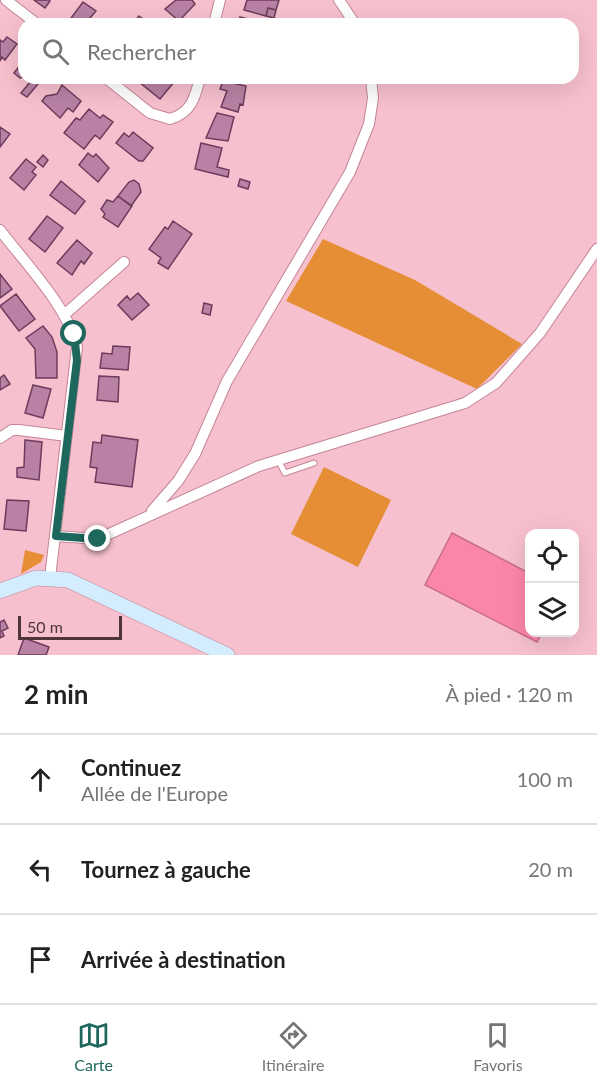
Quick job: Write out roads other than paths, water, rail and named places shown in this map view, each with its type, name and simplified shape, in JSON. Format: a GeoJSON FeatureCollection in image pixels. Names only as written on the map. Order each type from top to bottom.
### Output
{"type":"FeatureCollection","features":[{"type":"Feature","properties":{"kind":"main road"},"geometry":{"type":"LineString","coordinates":[[0,591],[28,581],[50,578],[83,586],[226,655]]}},
{"type":"Feature","properties":{"kind":"street"},"geometry":{"type":"LineString","coordinates":[[6,0],[29,18]]}},
{"type":"Feature","properties":{"kind":"street"},"geometry":{"type":"LineString","coordinates":[[216,18],[220,0]]}},
{"type":"Feature","properties":{"kind":"street"},"geometry":{"type":"LineString","coordinates":[[339,0],[351,18]]}},
{"type":"Feature","properties":{"kind":"street"},"geometry":{"type":"LineString","coordinates":[[114,84],[150,113],[170,119],[187,111],[196,96],[199,84]]}},
{"type":"Feature","properties":{"kind":"street"},"geometry":{"type":"LineString","coordinates":[[148,516],[178,481],[195,454],[227,381],[350,172],[369,124],[373,98],[372,84]]}},
{"type":"Feature","properties":{"kind":"street"},"geometry":{"type":"LineString","coordinates":[[0,230],[64,315],[74,334],[77,347],[50,578]]}},
{"type":"Feature","properties":{"kind":"street"},"geometry":{"type":"LineString","coordinates":[[56,536],[98,539],[278,460],[465,403],[496,383],[540,333],[597,249]]}},
{"type":"Feature","properties":{"kind":"street"},"geometry":{"type":"LineString","coordinates":[[64,315],[124,262]]}},
{"type":"Feature","properties":{"kind":"street"},"geometry":{"type":"LineString","coordinates":[[0,438],[12,430],[67,436]]}},
{"type":"Feature","properties":{"kind":"lane"},"geometry":{"type":"LineString","coordinates":[[278,460],[285,473],[314,464]]}}]}
